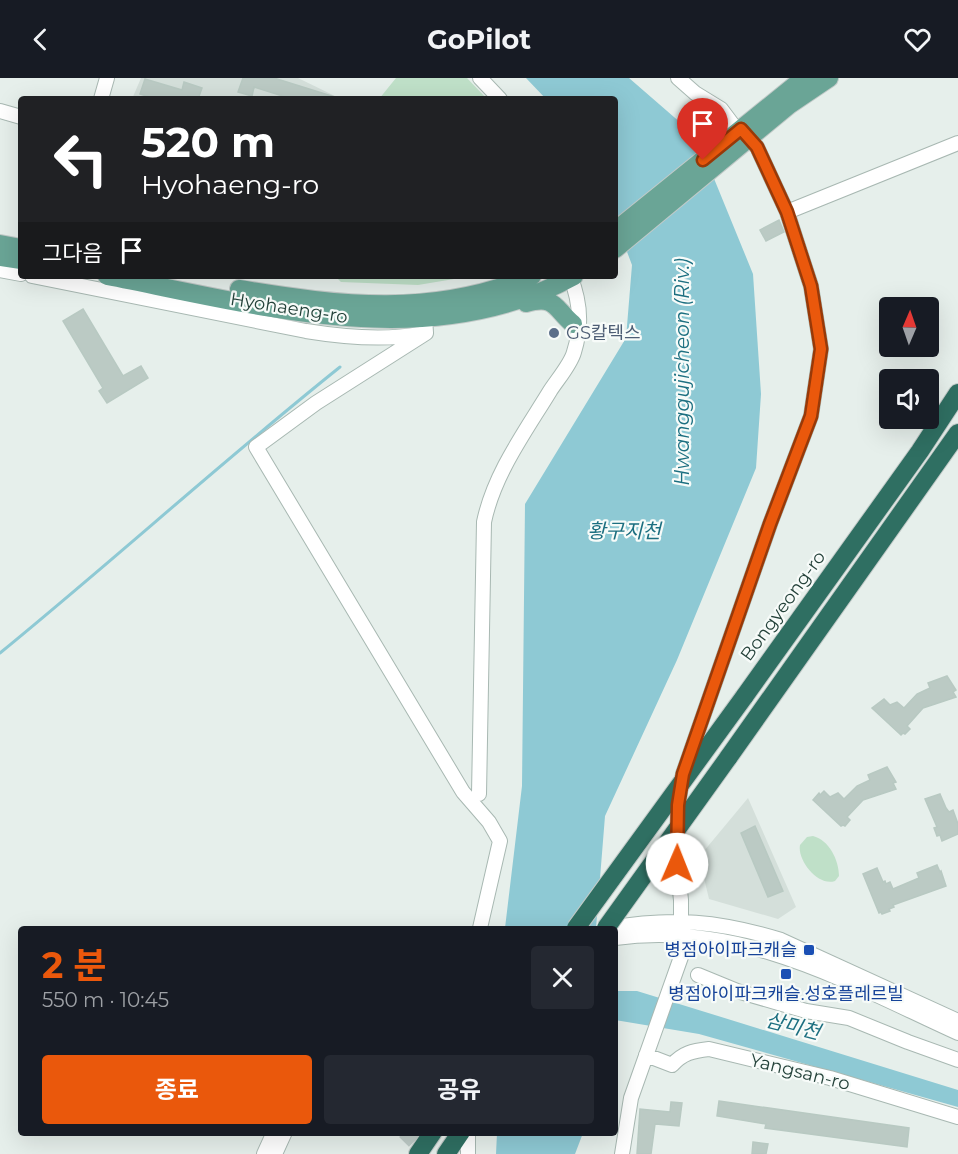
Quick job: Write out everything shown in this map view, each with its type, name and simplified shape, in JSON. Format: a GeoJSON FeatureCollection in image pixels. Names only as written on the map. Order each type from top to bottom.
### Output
{"type":"FeatureCollection","features":[{"type":"Feature","properties":{"kind":"highway"},"geometry":{"type":"LineString","coordinates":[[955,398],[953,390],[958,376]]}},
{"type":"Feature","properties":{"kind":"highway","name":"Bongyeong-ro"},"geometry":{"type":"LineString","coordinates":[[577,926],[920,451],[955,398]]}},
{"type":"Feature","properties":{"kind":"highway"},"geometry":{"type":"LineString","coordinates":[[608,926],[958,434]]}},
{"type":"Feature","properties":{"kind":"highway"},"geometry":{"type":"LineString","coordinates":[[917,492],[958,449]]}},
{"type":"Feature","properties":{"kind":"highway"},"geometry":{"type":"LineString","coordinates":[[418,1154],[430,1136]]}},
{"type":"Feature","properties":{"kind":"highway"},"geometry":{"type":"LineString","coordinates":[[446,1154],[458,1136]]}},
{"type":"Feature","properties":{"kind":"main road"},"geometry":{"type":"LineString","coordinates":[[745,134],[829,78]]}},
{"type":"Feature","properties":{"kind":"main road"},"geometry":{"type":"LineString","coordinates":[[618,246],[804,79]]}},
{"type":"Feature","properties":{"kind":"main road"},"geometry":{"type":"LineString","coordinates":[[789,105],[782,105],[781,101],[802,84],[804,79]]}},
{"type":"Feature","properties":{"kind":"main road"},"geometry":{"type":"LineString","coordinates":[[618,229],[725,151]]}},
{"type":"Feature","properties":{"kind":"main road"},"geometry":{"type":"LineString","coordinates":[[0,244],[18,247]]}},
{"type":"Feature","properties":{"kind":"main road"},"geometry":{"type":"LineString","coordinates":[[0,257],[18,260]]}},
{"type":"Feature","properties":{"kind":"main road","name":"Hyohaeng-ro"},"geometry":{"type":"LineString","coordinates":[[181,279],[331,317],[425,325],[510,302],[563,279]]}},
{"type":"Feature","properties":{"kind":"main road"},"geometry":{"type":"LineString","coordinates":[[482,309],[490,300],[518,291],[523,279]]}},
{"type":"Feature","properties":{"kind":"main road","name":"Hyohaeng-ro"},"geometry":{"type":"LineString","coordinates":[[154,280],[263,300],[292,298],[348,304],[397,305],[430,304],[458,299],[523,279]]}},
{"type":"Feature","properties":{"kind":"main road"},"geometry":{"type":"LineString","coordinates":[[510,302],[517,304],[550,301],[573,324]]}},
{"type":"Feature","properties":{"kind":"street"},"geometry":{"type":"LineString","coordinates":[[103,96],[107,78]]}},
{"type":"Feature","properties":{"kind":"street"},"geometry":{"type":"LineString","coordinates":[[480,78],[497,96]]}},
{"type":"Feature","properties":{"kind":"street"},"geometry":{"type":"LineString","coordinates":[[622,1154],[631,1098],[681,957],[677,864],[678,805],[683,774],[770,524],[811,416],[821,349],[811,286],[787,212],[757,147],[721,109],[695,93],[678,78]]}},
{"type":"Feature","properties":{"kind":"street"},"geometry":{"type":"LineString","coordinates":[[0,111],[18,116]]}},
{"type":"Feature","properties":{"kind":"street"},"geometry":{"type":"LineString","coordinates":[[787,212],[958,143]]}},
{"type":"Feature","properties":{"kind":"street"},"geometry":{"type":"LineString","coordinates":[[0,270],[18,273]]}},
{"type":"Feature","properties":{"kind":"street"},"geometry":{"type":"LineString","coordinates":[[47,279],[315,333],[370,337],[411,336],[425,325]]}},
{"type":"Feature","properties":{"kind":"street"},"geometry":{"type":"LineString","coordinates":[[568,279],[573,324],[572,342],[567,357],[569,361]]}},
{"type":"Feature","properties":{"kind":"street"},"geometry":{"type":"LineString","coordinates":[[479,794],[486,515],[494,490],[515,447],[574,353],[579,327],[578,300],[569,279]]}},
{"type":"Feature","properties":{"kind":"street"},"geometry":{"type":"LineString","coordinates":[[425,325],[256,447],[463,792],[489,822],[500,841],[480,926]]}},
{"type":"Feature","properties":{"kind":"street"},"geometry":{"type":"LineString","coordinates":[[681,927],[765,950],[805,964],[958,1033]]}},
{"type":"Feature","properties":{"kind":"street"},"geometry":{"type":"LineString","coordinates":[[731,942],[727,933],[734,927]]}},
{"type":"Feature","properties":{"kind":"street"},"geometry":{"type":"LineString","coordinates":[[618,928],[734,927],[782,940],[958,1021]]}},
{"type":"Feature","properties":{"kind":"street"},"geometry":{"type":"LineString","coordinates":[[618,937],[648,929]]}},
{"type":"Feature","properties":{"kind":"street"},"geometry":{"type":"LineString","coordinates":[[698,975],[737,991],[806,1011],[849,1018],[958,1059]]}},
{"type":"Feature","properties":{"kind":"street","name":"Yangsan-ro"},"geometry":{"type":"LineString","coordinates":[[649,1048],[672,1065],[690,1051],[709,1049],[830,1078],[958,1117]]}},
{"type":"Feature","properties":{"kind":"street"},"geometry":{"type":"LineString","coordinates":[[264,1154],[272,1136]]}},
{"type":"Feature","properties":{"kind":"street"},"geometry":{"type":"LineString","coordinates":[[275,1154],[283,1136]]}},
{"type":"Feature","properties":{"kind":"street"},"geometry":{"type":"LineString","coordinates":[[468,1136],[468,1154]]}},
{"type":"Feature","properties":{"kind":"shaded area"},"geometry":{"type":"Polygon","coordinates":[[[141,78],[298,78],[335,96],[133,96],[141,78]]]}},
{"type":"Feature","properties":{"kind":"shaded area"},"geometry":{"type":"Polygon","coordinates":[[[748,798],[796,907],[778,919],[709,899],[699,857],[748,798]]]}},
{"type":"Feature","properties":{"kind":"green space"},"geometry":{"type":"Polygon","coordinates":[[[396,78],[467,78],[484,96],[381,96],[396,78]]]}},
{"type":"Feature","properties":{"kind":"green space"},"geometry":{"type":"Polygon","coordinates":[[[338,279],[454,279],[418,285],[341,282],[338,279]]]}},
{"type":"Feature","properties":{"kind":"green space"},"geometry":{"type":"Polygon","coordinates":[[[813,836],[824,842],[835,857],[839,876],[835,881],[822,880],[805,865],[800,845],[807,837],[813,836]]]}},
{"type":"Feature","properties":{"kind":"water","name":"황구지천"},"geometry":{"type":"Polygon","coordinates":[[[526,78],[629,78],[697,137],[753,274],[761,394],[756,468],[677,660],[605,816],[596,926],[505,926],[522,786],[525,504],[626,338],[632,265],[618,228],[618,96],[543,96],[526,78]]]}},
{"type":"Feature","properties":{"kind":"water"},"geometry":{"type":"Polygon","coordinates":[[[618,991],[637,991],[958,1090],[958,1107],[699,1034],[618,1020],[618,991]]]}},
{"type":"Feature","properties":{"kind":"water"},"geometry":{"type":"Polygon","coordinates":[[[497,1136],[582,1136],[575,1154],[496,1154],[497,1136]]]}},
{"type":"Feature","properties":{"kind":"building"},"geometry":{"type":"Polygon","coordinates":[[[243,78],[274,78],[332,96],[282,96],[254,87],[252,96],[238,92],[243,78]]]}},
{"type":"Feature","properties":{"kind":"building"},"geometry":{"type":"Polygon","coordinates":[[[145,79],[182,90],[184,82],[202,88],[199,96],[140,94],[145,79]]]}},
{"type":"Feature","properties":{"kind":"building"},"geometry":{"type":"Polygon","coordinates":[[[779,220],[784,232],[766,241],[760,230],[779,220]]]}},
{"type":"Feature","properties":{"kind":"building"},"geometry":{"type":"Polygon","coordinates":[[[83,309],[123,376],[141,366],[148,378],[107,403],[99,391],[103,388],[63,321],[83,309]]]}},
{"type":"Feature","properties":{"kind":"building"},"geometry":{"type":"Polygon","coordinates":[[[947,676],[956,690],[953,692],[956,697],[923,708],[907,726],[910,729],[905,734],[901,735],[872,708],[884,699],[890,705],[897,702],[904,708],[917,694],[930,688],[928,683],[947,676]]]}},
{"type":"Feature","properties":{"kind":"building"},"geometry":{"type":"Polygon","coordinates":[[[887,767],[896,782],[893,783],[896,789],[863,800],[847,817],[850,820],[845,826],[841,826],[813,800],[824,791],[830,797],[838,793],[844,799],[857,786],[870,780],[868,775],[887,767]]]}},
{"type":"Feature","properties":{"kind":"building"},"geometry":{"type":"Polygon","coordinates":[[[940,794],[949,812],[953,810],[958,824],[958,834],[942,841],[940,835],[937,836],[934,828],[937,827],[925,799],[940,794]]]}},
{"type":"Feature","properties":{"kind":"building"},"geometry":{"type":"Polygon","coordinates":[[[755,826],[783,891],[768,897],[741,833],[755,826]]]}},
{"type":"Feature","properties":{"kind":"building"},"geometry":{"type":"Polygon","coordinates":[[[937,865],[946,886],[893,905],[890,911],[879,913],[863,874],[877,868],[883,882],[885,881],[886,884],[890,882],[893,889],[919,878],[917,873],[937,865]]]}},
{"type":"Feature","properties":{"kind":"building"},"geometry":{"type":"Polygon","coordinates":[[[719,1101],[909,1128],[907,1147],[765,1128],[766,1124],[717,1116],[719,1101]]]}},
{"type":"Feature","properties":{"kind":"building"},"geometry":{"type":"Polygon","coordinates":[[[671,1102],[682,1103],[679,1126],[655,1124],[651,1154],[637,1154],[640,1109],[670,1112],[671,1102]]]}},
{"type":"Feature","properties":{"kind":"building"},"geometry":{"type":"Polygon","coordinates":[[[753,1142],[768,1144],[766,1154],[752,1154],[753,1142]]]}},
{"type":"Feature","properties":{"kind":"waterway"},"geometry":{"type":"LineString","coordinates":[[0,653],[340,367]]}},
{"type":"Feature","properties":{"kind":"tunnel"},"geometry":{"type":"LineString","coordinates":[[408,1136],[426,1154]]}},
{"type":"Feature","properties":{"kind":"place","name":"GS칼텍스"},"geometry":{"type":"Point","coordinates":[554,333]}},
{"type":"Feature","properties":{"kind":"place","name":"병점아이파크캐슬"},"geometry":{"type":"Point","coordinates":[809,950]}},
{"type":"Feature","properties":{"kind":"place","name":"병점아이파크캐슬.성호플레르빌"},"geometry":{"type":"Point","coordinates":[786,974]}},
{"type":"Feature","properties":{"kind":"route"},"geometry":{"type":"LineString","coordinates":[[677,864],[678,805],[683,774],[770,524],[811,416],[821,349],[811,286],[787,212],[757,147],[741,129],[703,160]]}},
{"type":"Feature","properties":{"kind":"water label","name":"Hwanggujicheon (Riv.)"},"geometry":{"type":"Point","coordinates":[682,372]}},
{"type":"Feature","properties":{"kind":"water label","name":"삼미천"},"geometry":{"type":"Point","coordinates":[793,1026]}}]}
